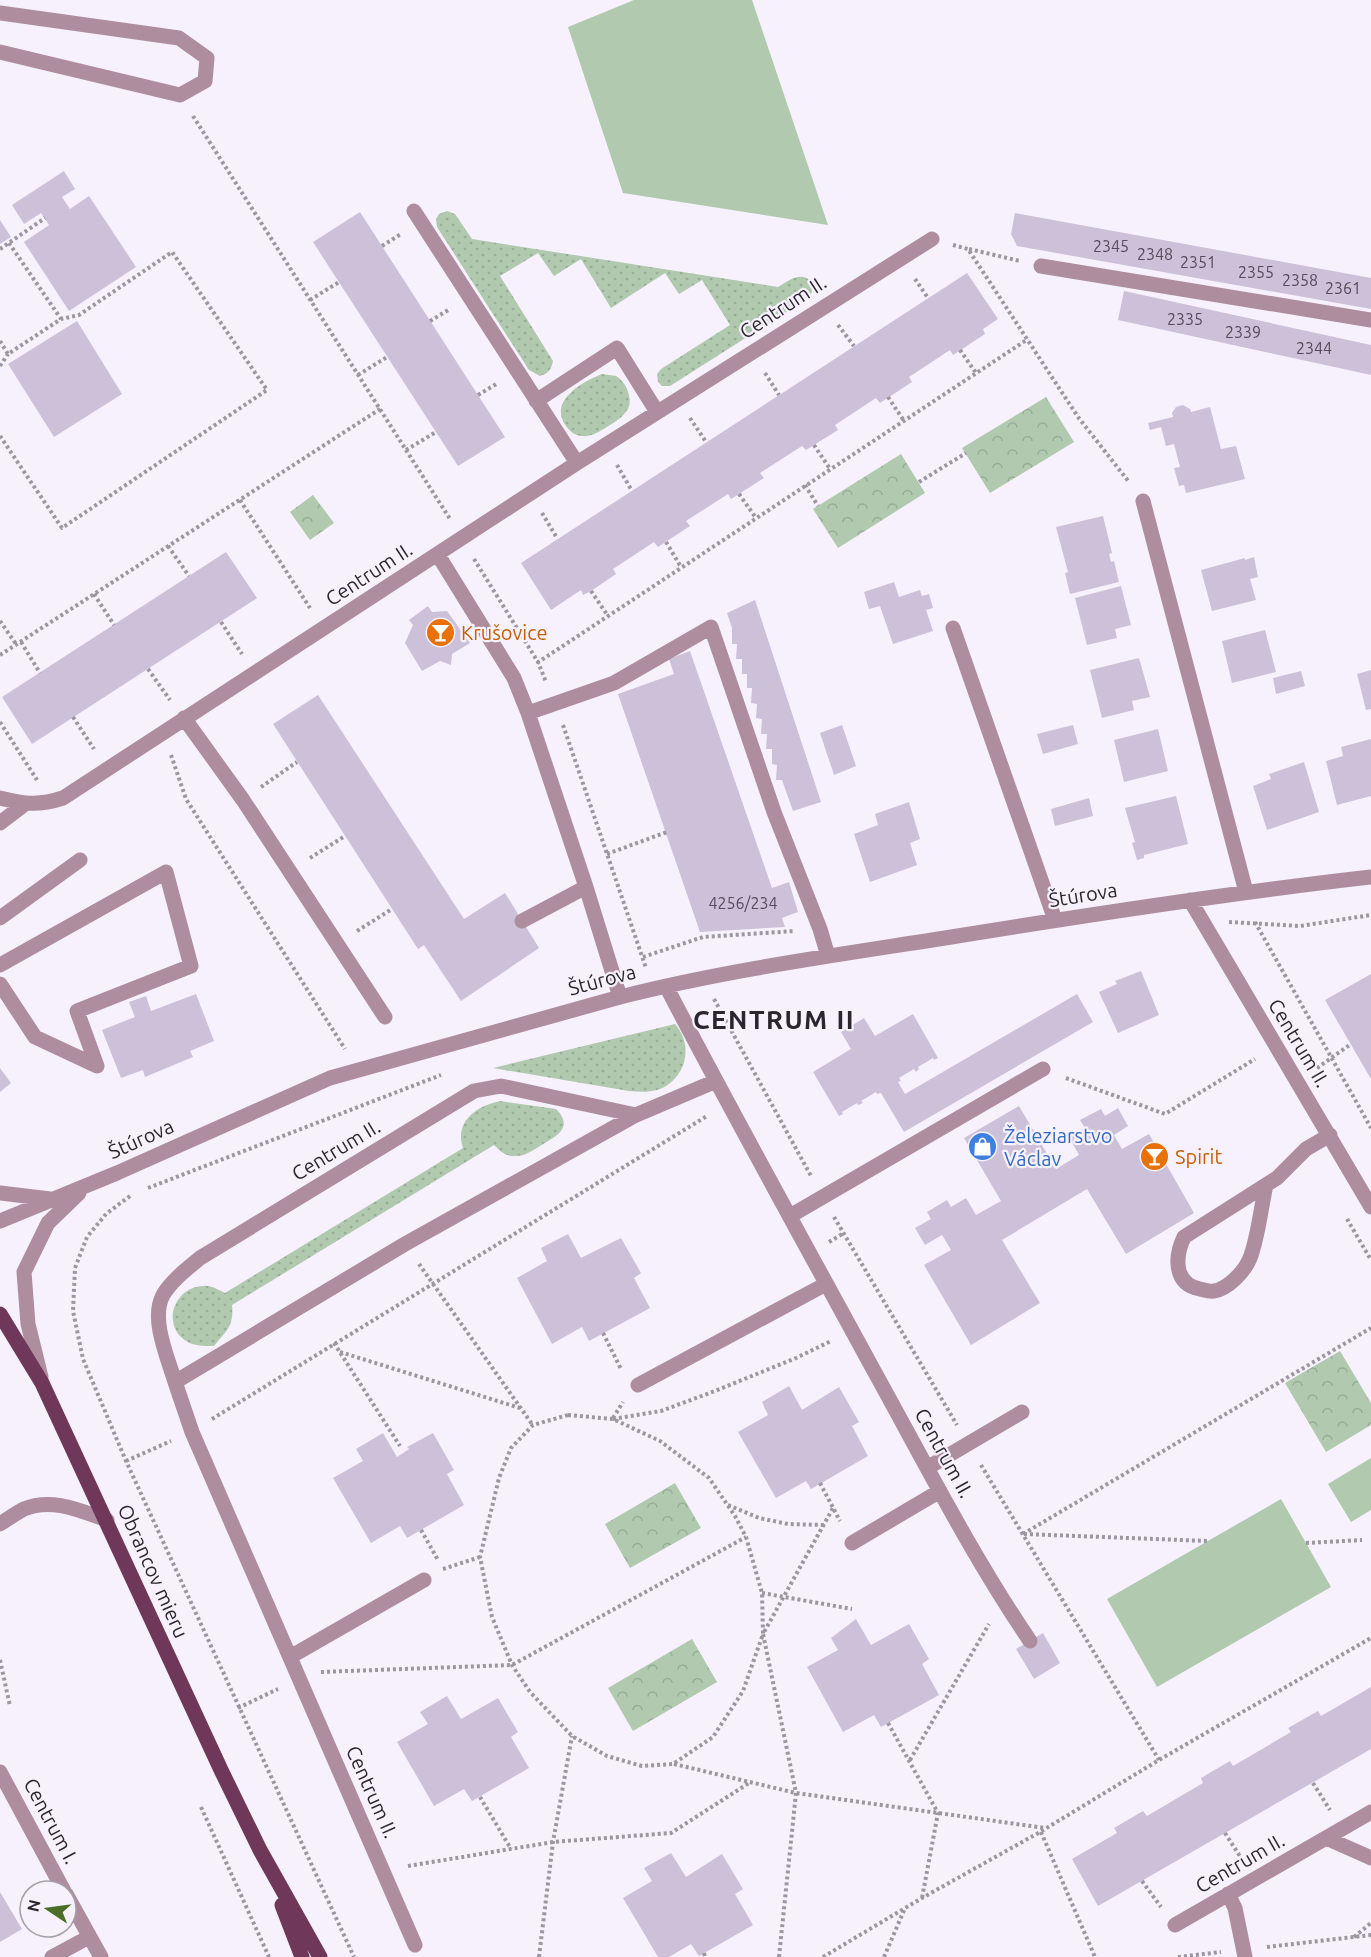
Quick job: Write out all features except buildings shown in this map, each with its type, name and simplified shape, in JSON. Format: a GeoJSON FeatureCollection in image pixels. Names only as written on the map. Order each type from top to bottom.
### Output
{"type":"FeatureCollection","features":[{"type":"Feature","properties":{"kind":"main road","name":"Obrancov mieru"},"geometry":{"type":"LineString","coordinates":[[0,1314],[42,1383],[200,1726],[260,1850],[320,1957]]}},
{"type":"Feature","properties":{"kind":"main road","name":"Obrancov mieru"},"geometry":{"type":"LineString","coordinates":[[260,1850],[302,1957]]}},
{"type":"Feature","properties":{"kind":"street"},"geometry":{"type":"LineString","coordinates":[[0,13],[179,38],[207,58],[205,81],[180,94],[0,52]]}},
{"type":"Feature","properties":{"kind":"street"},"geometry":{"type":"LineString","coordinates":[[414,211],[577,463]]}},
{"type":"Feature","properties":{"kind":"street","name":"Centrum II."},"geometry":{"type":"LineString","coordinates":[[0,798],[25,804],[46,803],[63,798],[577,463],[932,239]]}},
{"type":"Feature","properties":{"kind":"street"},"geometry":{"type":"LineString","coordinates":[[1041,266],[1371,320]]}},
{"type":"Feature","properties":{"kind":"street"},"geometry":{"type":"LineString","coordinates":[[536,401],[617,348],[657,412]]}},
{"type":"Feature","properties":{"kind":"street"},"geometry":{"type":"LineString","coordinates":[[1143,501],[1242,892]]}},
{"type":"Feature","properties":{"kind":"street"},"geometry":{"type":"LineString","coordinates":[[438,555],[514,678],[528,713],[586,887],[620,997]]}},
{"type":"Feature","properties":{"kind":"street"},"geometry":{"type":"LineString","coordinates":[[528,713],[614,682],[711,627],[774,812],[820,929],[828,956]]}},
{"type":"Feature","properties":{"kind":"street"},"geometry":{"type":"LineString","coordinates":[[953,628],[1055,920]]}},
{"type":"Feature","properties":{"kind":"street"},"geometry":{"type":"LineString","coordinates":[[184,718],[243,800],[385,1017]]}},
{"type":"Feature","properties":{"kind":"street"},"geometry":{"type":"LineString","coordinates":[[0,823],[25,804]]}},
{"type":"Feature","properties":{"kind":"street"},"geometry":{"type":"LineString","coordinates":[[0,918],[80,860]]}},
{"type":"Feature","properties":{"kind":"street"},"geometry":{"type":"LineString","coordinates":[[0,965],[165,872],[191,966],[77,1011],[97,1066],[35,1037],[0,984]]}},
{"type":"Feature","properties":{"kind":"street","name":"Štúrova"},"geometry":{"type":"LineString","coordinates":[[0,1221],[86,1186],[330,1078],[620,997],[666,986],[828,956],[1242,892],[1371,877]]}},
{"type":"Feature","properties":{"kind":"street"},"geometry":{"type":"LineString","coordinates":[[522,921],[586,887]]}},
{"type":"Feature","properties":{"kind":"street","name":"Centrum II."},"geometry":{"type":"LineString","coordinates":[[1190,900],[1371,1208]]}},
{"type":"Feature","properties":{"kind":"street","name":"Centrum II."},"geometry":{"type":"LineString","coordinates":[[666,986],[927,1468],[1003,1601],[1030,1641]]}},
{"type":"Feature","properties":{"kind":"street"},"geometry":{"type":"LineString","coordinates":[[790,1216],[1043,1069]]}},
{"type":"Feature","properties":{"kind":"street"},"geometry":{"type":"LineString","coordinates":[[175,1382],[405,1244],[636,1115],[716,1082]]}},
{"type":"Feature","properties":{"kind":"street","name":"Centrum II."},"geometry":{"type":"LineString","coordinates":[[415,1944],[192,1432],[158,1326],[162,1297],[173,1282],[200,1258],[474,1091],[501,1086],[636,1115]]}},
{"type":"Feature","properties":{"kind":"street"},"geometry":{"type":"LineString","coordinates":[[1266,1185],[1250,1259],[1236,1280],[1214,1292],[1194,1288],[1184,1280],[1177,1265],[1177,1251],[1184,1237],[1277,1178],[1306,1149],[1330,1135]]}},
{"type":"Feature","properties":{"kind":"street"},"geometry":{"type":"LineString","coordinates":[[42,1383],[28,1324],[24,1272],[48,1223],[86,1186]]}},
{"type":"Feature","properties":{"kind":"street"},"geometry":{"type":"LineString","coordinates":[[0,1193],[53,1200]]}},
{"type":"Feature","properties":{"kind":"street"},"geometry":{"type":"LineString","coordinates":[[638,1385],[826,1284]]}},
{"type":"Feature","properties":{"kind":"street"},"geometry":{"type":"LineString","coordinates":[[927,1468],[1022,1412]]}},
{"type":"Feature","properties":{"kind":"street"},"geometry":{"type":"LineString","coordinates":[[852,1543],[940,1491]]}},
{"type":"Feature","properties":{"kind":"street"},"geometry":{"type":"LineString","coordinates":[[0,1524],[25,1509],[44,1504],[69,1507],[107,1520]]}},
{"type":"Feature","properties":{"kind":"street"},"geometry":{"type":"LineString","coordinates":[[290,1657],[423,1580]]}},
{"type":"Feature","properties":{"kind":"street","name":"Centrum I."},"geometry":{"type":"LineString","coordinates":[[0,1772],[57,1879]]}},
{"type":"Feature","properties":{"kind":"street","name":"Centrum II."},"geometry":{"type":"LineString","coordinates":[[1174,1925],[1371,1812]]}},
{"type":"Feature","properties":{"kind":"street"},"geometry":{"type":"LineString","coordinates":[[1326,1838],[1371,1858]]}},
{"type":"Feature","properties":{"kind":"street"},"geometry":{"type":"LineString","coordinates":[[1227,1894],[1235,1908],[1244,1953]]}},
{"type":"Feature","properties":{"kind":"street","name":"Centrum I."},"geometry":{"type":"LineString","coordinates":[[78,1917],[101,1957]]}},
{"type":"Feature","properties":{"kind":"street"},"geometry":{"type":"LineString","coordinates":[[52,1957],[89,1937]]}},
{"type":"Feature","properties":{"kind":"path"},"geometry":{"type":"LineString","coordinates":[[0,249],[45,218]]}},
{"type":"Feature","properties":{"kind":"path"},"geometry":{"type":"LineString","coordinates":[[932,239],[1041,266]]}},
{"type":"Feature","properties":{"kind":"path"},"geometry":{"type":"LineString","coordinates":[[9,243],[61,319]]}},
{"type":"Feature","properties":{"kind":"path"},"geometry":{"type":"LineString","coordinates":[[968,249],[1078,417],[1143,501]]}},
{"type":"Feature","properties":{"kind":"path"},"geometry":{"type":"LineString","coordinates":[[0,366],[8,354],[61,319],[79,315],[172,252],[267,390],[62,528],[0,436]]}},
{"type":"Feature","properties":{"kind":"path"},"geometry":{"type":"LineString","coordinates":[[912,274],[928,298]]}},
{"type":"Feature","properties":{"kind":"path"},"geometry":{"type":"LineString","coordinates":[[310,300],[339,282]]}},
{"type":"Feature","properties":{"kind":"path"},"geometry":{"type":"LineString","coordinates":[[836,322],[854,346]]}},
{"type":"Feature","properties":{"kind":"path"},"geometry":{"type":"LineString","coordinates":[[514,678],[1028,339]]}},
{"type":"Feature","properties":{"kind":"path"},"geometry":{"type":"LineString","coordinates":[[0,341],[8,354]]}},
{"type":"Feature","properties":{"kind":"path"},"geometry":{"type":"LineString","coordinates":[[960,350],[976,373]]}},
{"type":"Feature","properties":{"kind":"path"},"geometry":{"type":"LineString","coordinates":[[358,375],[387,357]]}},
{"type":"Feature","properties":{"kind":"path"},"geometry":{"type":"LineString","coordinates":[[762,369],[779,395]]}},
{"type":"Feature","properties":{"kind":"path"},"geometry":{"type":"LineString","coordinates":[[888,397],[904,420]]}},
{"type":"Feature","properties":{"kind":"path"},"geometry":{"type":"LineString","coordinates":[[0,655],[380,409]]}},
{"type":"Feature","properties":{"kind":"path"},"geometry":{"type":"LineString","coordinates":[[689,416],[706,442]]}},
{"type":"Feature","properties":{"kind":"path"},"geometry":{"type":"LineString","coordinates":[[406,450],[436,432]]}},
{"type":"Feature","properties":{"kind":"path"},"geometry":{"type":"LineString","coordinates":[[814,445],[830,469]]}},
{"type":"Feature","properties":{"kind":"path"},"geometry":{"type":"LineString","coordinates":[[919,482],[966,453]]}},
{"type":"Feature","properties":{"kind":"path"},"geometry":{"type":"LineString","coordinates":[[615,463],[632,491]]}},
{"type":"Feature","properties":{"kind":"path"},"geometry":{"type":"LineString","coordinates":[[805,485],[818,506]]}},
{"type":"Feature","properties":{"kind":"path"},"geometry":{"type":"LineString","coordinates":[[739,494],[756,518]]}},
{"type":"Feature","properties":{"kind":"path"},"geometry":{"type":"LineString","coordinates":[[240,500],[323,628]]}},
{"type":"Feature","properties":{"kind":"path"},"geometry":{"type":"LineString","coordinates":[[666,542],[681,567]]}},
{"type":"Feature","properties":{"kind":"path"},"geometry":{"type":"LineString","coordinates":[[168,546],[189,576]]}},
{"type":"Feature","properties":{"kind":"path"},"geometry":{"type":"LineString","coordinates":[[591,591],[608,616]]}},
{"type":"Feature","properties":{"kind":"path"},"geometry":{"type":"LineString","coordinates":[[94,594],[114,625]]}},
{"type":"Feature","properties":{"kind":"path"},"geometry":{"type":"LineString","coordinates":[[0,621],[40,672]]}},
{"type":"Feature","properties":{"kind":"path"},"geometry":{"type":"LineString","coordinates":[[221,622],[254,673]]}},
{"type":"Feature","properties":{"kind":"path"},"geometry":{"type":"LineString","coordinates":[[148,669],[184,718]]}},
{"type":"Feature","properties":{"kind":"path"},"geometry":{"type":"LineString","coordinates":[[74,717],[107,769]]}},
{"type":"Feature","properties":{"kind":"path"},"geometry":{"type":"LineString","coordinates":[[0,722],[37,780]]}},
{"type":"Feature","properties":{"kind":"path"},"geometry":{"type":"LineString","coordinates":[[168,749],[186,799],[359,1070]]}},
{"type":"Feature","properties":{"kind":"path"},"geometry":{"type":"LineString","coordinates":[[243,800],[297,762]]}},
{"type":"Feature","properties":{"kind":"path"},"geometry":{"type":"LineString","coordinates":[[607,854],[667,832]]}},
{"type":"Feature","properties":{"kind":"path"},"geometry":{"type":"LineString","coordinates":[[290,872],[345,836]]}},
{"type":"Feature","properties":{"kind":"path"},"geometry":{"type":"LineString","coordinates":[[1242,892],[1256,923],[1371,1128]]}},
{"type":"Feature","properties":{"kind":"path"},"geometry":{"type":"LineString","coordinates":[[337,944],[392,909]]}},
{"type":"Feature","properties":{"kind":"path"},"geometry":{"type":"LineString","coordinates":[[1203,922],[1300,926],[1370,918]]}},
{"type":"Feature","properties":{"kind":"path"},"geometry":{"type":"LineString","coordinates":[[643,957],[703,937],[820,929]]}},
{"type":"Feature","properties":{"kind":"path"},"geometry":{"type":"LineString","coordinates":[[677,1007],[725,996]]}},
{"type":"Feature","properties":{"kind":"path"},"geometry":{"type":"LineString","coordinates":[[713,997],[823,1197],[968,1444],[1159,1760]]}},
{"type":"Feature","properties":{"kind":"path"},"geometry":{"type":"LineString","coordinates":[[1297,1081],[1351,1044]]}},
{"type":"Feature","properties":{"kind":"path"},"geometry":{"type":"LineString","coordinates":[[1043,1069],[1165,1114],[1277,1047]]}},
{"type":"Feature","properties":{"kind":"path"},"geometry":{"type":"LineString","coordinates":[[354,1957],[126,1461],[83,1359],[72,1311],[75,1268],[87,1237],[106,1214],[130,1196],[446,1073]]}},
{"type":"Feature","properties":{"kind":"path"},"geometry":{"type":"LineString","coordinates":[[126,1461],[192,1432],[728,1103]]}},
{"type":"Feature","properties":{"kind":"path"},"geometry":{"type":"LineString","coordinates":[[405,1244],[532,1425]]}},
{"type":"Feature","properties":{"kind":"path"},"geometry":{"type":"LineString","coordinates":[[1023,1534],[1371,1328]]}},
{"type":"Feature","properties":{"kind":"path"},"geometry":{"type":"LineString","coordinates":[[852,1331],[796,1358],[661,1411],[613,1419],[568,1415],[532,1425],[512,1448],[498,1478],[480,1557],[492,1617],[512,1665],[530,1692],[572,1736],[607,1756],[642,1766],[673,1764],[796,1793],[1046,1828]]}},
{"type":"Feature","properties":{"kind":"path"},"geometry":{"type":"LineString","coordinates":[[603,1334],[622,1370]]}},
{"type":"Feature","properties":{"kind":"path"},"geometry":{"type":"LineString","coordinates":[[334,1343],[400,1446]]}},
{"type":"Feature","properties":{"kind":"path"},"geometry":{"type":"LineString","coordinates":[[340,1352],[521,1408]]}},
{"type":"Feature","properties":{"kind":"path"},"geometry":{"type":"LineString","coordinates":[[613,1419],[660,1441],[709,1478],[746,1537],[762,1593],[763,1634],[796,1793],[778,1957]]}},
{"type":"Feature","properties":{"kind":"path"},"geometry":{"type":"LineString","coordinates":[[820,1483],[852,1543]]}},
{"type":"Feature","properties":{"kind":"path"},"geometry":{"type":"LineString","coordinates":[[727,1505],[759,1518],[788,1524],[825,1525]]}},
{"type":"Feature","properties":{"kind":"path"},"geometry":{"type":"LineString","coordinates":[[673,1764],[713,1737],[744,1691],[763,1634],[833,1508]]}},
{"type":"Feature","properties":{"kind":"path"},"geometry":{"type":"LineString","coordinates":[[420,1530],[444,1569]]}},
{"type":"Feature","properties":{"kind":"path"},"geometry":{"type":"LineString","coordinates":[[1023,1534],[1208,1541]]}},
{"type":"Feature","properties":{"kind":"path"},"geometry":{"type":"LineString","coordinates":[[238,1708],[317,1672],[512,1665],[746,1537]]}},
{"type":"Feature","properties":{"kind":"path"},"geometry":{"type":"LineString","coordinates":[[1306,1543],[1362,1540]]}},
{"type":"Feature","properties":{"kind":"path"},"geometry":{"type":"LineString","coordinates":[[423,1580],[444,1569],[480,1557]]}},
{"type":"Feature","properties":{"kind":"path"},"geometry":{"type":"LineString","coordinates":[[762,1593],[852,1610]]}},
{"type":"Feature","properties":{"kind":"path"},"geometry":{"type":"LineString","coordinates":[[910,1761],[1003,1601]]}},
{"type":"Feature","properties":{"kind":"path"},"geometry":{"type":"LineString","coordinates":[[823,1957],[1371,1638]]}},
{"type":"Feature","properties":{"kind":"path"},"geometry":{"type":"LineString","coordinates":[[0,1660],[10,1706]]}},
{"type":"Feature","properties":{"kind":"path"},"geometry":{"type":"LineString","coordinates":[[888,1723],[938,1813],[922,1898]]}},
{"type":"Feature","properties":{"kind":"path"},"geometry":{"type":"LineString","coordinates":[[538,1957],[572,1736]]}},
{"type":"Feature","properties":{"kind":"path"},"geometry":{"type":"LineString","coordinates":[[383,1870],[554,1842],[670,1833],[749,1783]]}},
{"type":"Feature","properties":{"kind":"path"},"geometry":{"type":"LineString","coordinates":[[1313,1783],[1341,1829]]}},
{"type":"Feature","properties":{"kind":"path"},"geometry":{"type":"LineString","coordinates":[[480,1797],[511,1849]]}},
{"type":"Feature","properties":{"kind":"path"},"geometry":{"type":"LineString","coordinates":[[201,1807],[269,1957]]}},
{"type":"Feature","properties":{"kind":"path"},"geometry":{"type":"LineString","coordinates":[[1040,1832],[1095,1957]]}},
{"type":"Feature","properties":{"kind":"path"},"geometry":{"type":"LineString","coordinates":[[1225,1833],[1254,1879]]}},
{"type":"Feature","properties":{"kind":"path"},"geometry":{"type":"LineString","coordinates":[[1142,1881],[1174,1925]]}},
{"type":"Feature","properties":{"kind":"path"},"geometry":{"type":"LineString","coordinates":[[884,1957],[905,1909]]}},
{"type":"Feature","properties":{"kind":"path"},"geometry":{"type":"LineString","coordinates":[[1353,1938],[1371,1923]]}},
{"type":"Feature","properties":{"kind":"path"},"geometry":{"type":"LineString","coordinates":[[1178,1957],[1244,1953],[1371,1935]]}},
{"type":"Feature","properties":{"kind":"green space"},"geometry":{"type":"Polygon","coordinates":[[[634,0],[752,0],[828,225],[623,193],[568,27],[634,0]]]}},
{"type":"Feature","properties":{"kind":"green space"},"geometry":{"type":"Polygon","coordinates":[[[447,211],[455,214],[472,239],[778,287],[791,279],[804,277],[813,283],[812,292],[807,299],[670,386],[662,386],[658,382],[657,374],[661,369],[730,325],[702,280],[679,294],[665,273],[611,308],[581,259],[554,276],[538,253],[500,276],[553,361],[549,371],[540,376],[529,370],[437,227],[436,219],[439,214],[447,211]]]}},
{"type":"Feature","properties":{"kind":"green space"},"geometry":{"type":"Polygon","coordinates":[[[602,374],[616,376],[623,382],[630,400],[628,409],[619,419],[598,432],[588,436],[577,435],[568,428],[562,417],[561,408],[564,401],[577,387],[602,374]]]}},
{"type":"Feature","properties":{"kind":"green space"},"geometry":{"type":"Polygon","coordinates":[[[1046,397],[1074,442],[990,493],[962,448],[1046,397]]]}},
{"type":"Feature","properties":{"kind":"green space"},"geometry":{"type":"Polygon","coordinates":[[[901,454],[925,493],[838,548],[813,509],[901,454]]]}},
{"type":"Feature","properties":{"kind":"green space"},"geometry":{"type":"Polygon","coordinates":[[[313,495],[334,523],[310,540],[290,512],[313,495]]]}},
{"type":"Feature","properties":{"kind":"green space"},"geometry":{"type":"Polygon","coordinates":[[[675,1024],[684,1040],[683,1065],[673,1080],[657,1090],[629,1091],[493,1068],[675,1024]]]}},
{"type":"Feature","properties":{"kind":"green space"},"geometry":{"type":"Polygon","coordinates":[[[500,1101],[556,1109],[564,1122],[563,1127],[552,1139],[521,1156],[505,1154],[494,1145],[232,1305],[231,1323],[214,1346],[192,1344],[178,1334],[174,1326],[174,1308],[185,1293],[193,1288],[206,1286],[225,1293],[463,1148],[462,1130],[470,1116],[491,1103],[500,1101]]]}},
{"type":"Feature","properties":{"kind":"green space"},"geometry":{"type":"Polygon","coordinates":[[[1340,1351],[1371,1403],[1371,1425],[1326,1452],[1285,1383],[1340,1351]]]}},
{"type":"Feature","properties":{"kind":"green space"},"geometry":{"type":"Polygon","coordinates":[[[1371,1458],[1371,1510],[1351,1522],[1328,1484],[1371,1458]]]}},
{"type":"Feature","properties":{"kind":"green space"},"geometry":{"type":"Polygon","coordinates":[[[675,1483],[701,1528],[630,1568],[605,1524],[675,1483]]]}},
{"type":"Feature","properties":{"kind":"green space"},"geometry":{"type":"Polygon","coordinates":[[[1281,1499],[1331,1587],[1157,1687],[1107,1599],[1281,1499]]]}},
{"type":"Feature","properties":{"kind":"green space"},"geometry":{"type":"Polygon","coordinates":[[[692,1639],[717,1682],[633,1731],[608,1688],[692,1639]]]}},
{"type":"Feature","properties":{"kind":"place","name":"Krušovice"},"geometry":{"type":"Point","coordinates":[440,633]}},
{"type":"Feature","properties":{"kind":"place","name":"Železiarstvo Václav"},"geometry":{"type":"Point","coordinates":[983,1147]}},
{"type":"Feature","properties":{"kind":"place","name":"Spirit"},"geometry":{"type":"Point","coordinates":[1154,1157]}},
{"type":"Feature","properties":{"kind":"district","name":"CENTRUM II"},"geometry":{"type":"Point","coordinates":[774,1020]}}]}
